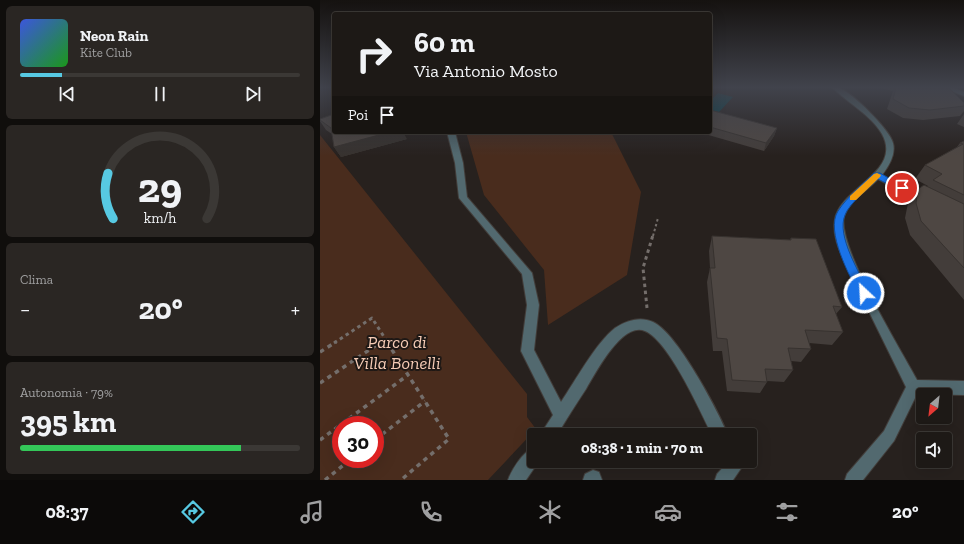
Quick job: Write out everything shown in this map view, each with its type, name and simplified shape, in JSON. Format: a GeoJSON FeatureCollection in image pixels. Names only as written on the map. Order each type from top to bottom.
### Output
{"type":"FeatureCollection","features":[{"type":"Feature","properties":{"kind":"street"},"geometry":{"type":"LineString","coordinates":[[864,110],[885,133],[889,143],[889,149],[885,165],[841,213],[838,223],[842,245],[864,293],[913,387]]}},
{"type":"Feature","properties":{"kind":"street"},"geometry":{"type":"LineString","coordinates":[[452,134],[459,163],[463,198],[527,273],[533,305],[527,351],[561,416]]}},
{"type":"Feature","properties":{"kind":"street"},"geometry":{"type":"LineString","coordinates":[[877,175],[930,204]]}},
{"type":"Feature","properties":{"kind":"street"},"geometry":{"type":"LineString","coordinates":[[553,428],[605,347],[615,336],[632,326],[649,326],[673,349],[716,428]]}},
{"type":"Feature","properties":{"kind":"street"},"geometry":{"type":"LineString","coordinates":[[913,387],[964,388]]}},
{"type":"Feature","properties":{"kind":"street"},"geometry":{"type":"LineString","coordinates":[[853,480],[889,436],[913,387]]}},
{"type":"Feature","properties":{"kind":"street"},"geometry":{"type":"LineString","coordinates":[[516,480],[527,465]]}},
{"type":"Feature","properties":{"kind":"street"},"geometry":{"type":"LineString","coordinates":[[723,480],[733,468]]}},
{"type":"Feature","properties":{"kind":"street"},"geometry":{"type":"LineString","coordinates":[[591,480],[593,478],[594,480]]}},
{"type":"Feature","properties":{"kind":"path"},"geometry":{"type":"LineString","coordinates":[[649,326],[643,268],[658,218]]}},
{"type":"Feature","properties":{"kind":"path"},"geometry":{"type":"LineString","coordinates":[[320,352],[372,318],[425,401],[449,439],[401,480]]}},
{"type":"Feature","properties":{"kind":"path"},"geometry":{"type":"LineString","coordinates":[[320,383],[385,339]]}},
{"type":"Feature","properties":{"kind":"path"},"geometry":{"type":"LineString","coordinates":[[320,440],[408,375]]}},
{"type":"Feature","properties":{"kind":"path"},"geometry":{"type":"LineString","coordinates":[[384,433],[425,401]]}},
{"type":"Feature","properties":{"kind":"path"},"geometry":{"type":"LineString","coordinates":[[325,480],[340,468]]}},
{"type":"Feature","properties":{"kind":"green space"},"geometry":{"type":"Polygon","coordinates":[[[467,134],[612,134],[641,192],[627,275],[548,325],[544,270],[484,195],[467,134]]]}},
{"type":"Feature","properties":{"kind":"green space","name":"Parco di Villa Bonelli"},"geometry":{"type":"Polygon","coordinates":[[[320,135],[527,394],[527,417],[535,428],[527,428],[527,439],[488,480],[320,480],[320,135]]]}},
{"type":"Feature","properties":{"kind":"building"},"geometry":{"type":"Polygon","coordinates":[[[712,111],[777,128],[766,143],[712,128],[712,111]]]}},
{"type":"Feature","properties":{"kind":"building"},"geometry":{"type":"Polygon","coordinates":[[[332,115],[332,134],[383,134],[334,147],[331,128],[320,119],[332,115]]]}},
{"type":"Feature","properties":{"kind":"building"},"geometry":{"type":"Polygon","coordinates":[[[964,141],[964,195],[933,180],[942,174],[925,165],[963,144],[960,143],[964,141]]]}},
{"type":"Feature","properties":{"kind":"building"},"geometry":{"type":"Polygon","coordinates":[[[924,185],[964,204],[964,268],[921,221],[916,203],[918,189],[924,185]]]}},
{"type":"Feature","properties":{"kind":"building"},"geometry":{"type":"Polygon","coordinates":[[[712,236],[791,240],[791,238],[816,239],[842,307],[833,306],[843,332],[805,330],[811,349],[788,348],[793,370],[765,369],[767,382],[732,380],[727,339],[717,338],[710,268],[715,268],[712,236]]]}},
{"type":"Feature","properties":{"kind":"slow traffic"},"geometry":{"type":"LineString","coordinates":[[853,198],[877,175]]}},
{"type":"Feature","properties":{"kind":"route"},"geometry":{"type":"LineString","coordinates":[[864,293],[842,245],[838,223],[841,213],[845,206],[877,175],[902,188]]}}]}
